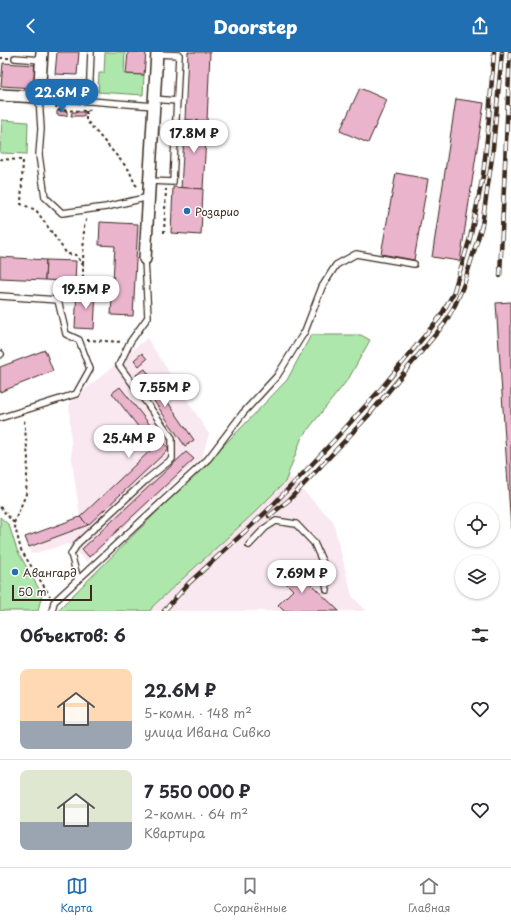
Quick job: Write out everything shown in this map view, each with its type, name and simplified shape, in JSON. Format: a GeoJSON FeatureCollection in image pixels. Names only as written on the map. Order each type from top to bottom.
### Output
{"type":"FeatureCollection","features":[{"type":"Feature","properties":{"kind":"street"},"geometry":{"type":"LineString","coordinates":[[145,259],[157,53]]}},
{"type":"Feature","properties":{"kind":"street"},"geometry":{"type":"LineString","coordinates":[[0,95],[39,97],[42,56]]}},
{"type":"Feature","properties":{"kind":"lane"},"geometry":{"type":"LineString","coordinates":[[89,101],[91,52]]}},
{"type":"Feature","properties":{"kind":"lane"},"geometry":{"type":"LineString","coordinates":[[150,181],[173,182],[179,55],[157,53]]}},
{"type":"Feature","properties":{"kind":"lane"},"geometry":{"type":"LineString","coordinates":[[15,58],[42,56]]}},
{"type":"Feature","properties":{"kind":"lane"},"geometry":{"type":"LineString","coordinates":[[148,198],[106,207],[62,213],[45,197],[39,155],[39,97],[89,101],[154,103],[177,101]]}},
{"type":"Feature","properties":{"kind":"lane"},"geometry":{"type":"LineString","coordinates":[[52,611],[54,602],[208,459],[243,413],[277,376],[305,331],[322,287],[336,266],[356,254],[414,264]]}},
{"type":"Feature","properties":{"kind":"lane"},"geometry":{"type":"LineString","coordinates":[[78,580],[71,554],[78,543],[146,480],[172,459],[172,438],[119,365],[130,342],[148,317],[145,259]]}},
{"type":"Feature","properties":{"kind":"lane"},"geometry":{"type":"LineString","coordinates":[[0,296],[58,300],[66,334],[80,340],[90,369],[76,394],[0,418]]}},
{"type":"Feature","properties":{"kind":"lane"},"geometry":{"type":"LineString","coordinates":[[249,545],[265,528],[276,521],[296,524],[314,543],[323,563],[327,590]]}},
{"type":"Feature","properties":{"kind":"path"},"geometry":{"type":"LineString","coordinates":[[86,111],[86,120],[129,170],[136,184],[148,198]]}},
{"type":"Feature","properties":{"kind":"path"},"geometry":{"type":"LineString","coordinates":[[0,159],[23,160],[20,204],[36,210],[67,254],[76,255],[83,265]]}},
{"type":"Feature","properties":{"kind":"path"},"geometry":{"type":"LineString","coordinates":[[58,300],[83,281],[84,227],[90,209]]}},
{"type":"Feature","properties":{"kind":"path"},"geometry":{"type":"LineString","coordinates":[[80,340],[130,342]]}},
{"type":"Feature","properties":{"kind":"path"},"geometry":{"type":"LineString","coordinates":[[14,523],[26,494],[28,458],[24,410]]}},
{"type":"Feature","properties":{"kind":"path"},"geometry":{"type":"LineString","coordinates":[[0,507],[14,523],[21,550],[54,602]]}},
{"type":"Feature","properties":{"kind":"shaded area"},"geometry":{"type":"Polygon","coordinates":[[[147,338],[209,434],[202,457],[87,562],[68,544],[31,554],[25,537],[80,517],[72,461],[69,403],[147,338]]]}},
{"type":"Feature","properties":{"kind":"shaded area"},"geometry":{"type":"Polygon","coordinates":[[[241,428],[333,521],[352,596],[366,611],[59,611],[59,609],[241,428]]]}},
{"type":"Feature","properties":{"kind":"green space"},"geometry":{"type":"Polygon","coordinates":[[[105,52],[125,52],[124,74],[144,75],[143,95],[98,92],[99,73],[104,73],[105,52]]]}},
{"type":"Feature","properties":{"kind":"green space"},"geometry":{"type":"Polygon","coordinates":[[[2,120],[28,122],[27,154],[0,153],[2,120]]]}},
{"type":"Feature","properties":{"kind":"green space"},"geometry":{"type":"Polygon","coordinates":[[[311,335],[361,335],[370,340],[349,378],[302,437],[285,482],[254,513],[153,606],[150,611],[59,611],[59,609],[241,428],[287,380],[311,335]]]}},
{"type":"Feature","properties":{"kind":"green space","name":"Авангард"},"geometry":{"type":"Polygon","coordinates":[[[0,517],[9,525],[17,550],[42,594],[38,611],[0,611],[0,517]]]}},
{"type":"Feature","properties":{"kind":"building"},"geometry":{"type":"Polygon","coordinates":[[[57,52],[79,52],[77,75],[55,74],[57,52]]]}},
{"type":"Feature","properties":{"kind":"building"},"geometry":{"type":"Polygon","coordinates":[[[128,52],[146,52],[144,75],[126,74],[128,52]]]}},
{"type":"Feature","properties":{"kind":"building"},"geometry":{"type":"Polygon","coordinates":[[[188,52],[210,52],[207,121],[185,120],[188,52]]]}},
{"type":"Feature","properties":{"kind":"building"},"geometry":{"type":"Polygon","coordinates":[[[3,63],[35,65],[34,88],[1,86],[3,63]]]}},
{"type":"Feature","properties":{"kind":"building"},"geometry":{"type":"Polygon","coordinates":[[[360,88],[387,100],[368,143],[340,131],[360,88]]]}},
{"type":"Feature","properties":{"kind":"building"},"geometry":{"type":"Polygon","coordinates":[[[456,99],[484,103],[460,261],[432,257],[456,99]]]}},
{"type":"Feature","properties":{"kind":"building"},"geometry":{"type":"Polygon","coordinates":[[[57,111],[67,111],[67,116],[57,115],[57,111]]]}},
{"type":"Feature","properties":{"kind":"building"},"geometry":{"type":"Polygon","coordinates":[[[72,112],[84,112],[84,116],[71,116],[72,112]]]}},
{"type":"Feature","properties":{"kind":"building"},"geometry":{"type":"Polygon","coordinates":[[[185,120],[207,121],[203,189],[181,188],[185,120]]]}},
{"type":"Feature","properties":{"kind":"building"},"geometry":{"type":"Polygon","coordinates":[[[396,173],[428,179],[414,260],[381,254],[396,173]]]}},
{"type":"Feature","properties":{"kind":"building","name":"Розарио"},"geometry":{"type":"Polygon","coordinates":[[[173,187],[203,189],[201,235],[171,233],[173,187]]]}},
{"type":"Feature","properties":{"kind":"building"},"geometry":{"type":"Polygon","coordinates":[[[100,222],[138,224],[133,316],[111,315],[115,246],[99,245],[100,222]]]}},
{"type":"Feature","properties":{"kind":"building"},"geometry":{"type":"Polygon","coordinates":[[[0,257],[46,260],[45,280],[0,278],[0,257]]]}},
{"type":"Feature","properties":{"kind":"building"},"geometry":{"type":"Polygon","coordinates":[[[46,260],[76,261],[75,282],[45,280],[46,260]]]}},
{"type":"Feature","properties":{"kind":"building"},"geometry":{"type":"Polygon","coordinates":[[[77,290],[96,291],[94,329],[75,328],[77,290]]]}},
{"type":"Feature","properties":{"kind":"building"},"geometry":{"type":"Polygon","coordinates":[[[511,302],[511,529],[496,303],[511,302]]]}},
{"type":"Feature","properties":{"kind":"building"},"geometry":{"type":"Polygon","coordinates":[[[45,350],[53,371],[0,392],[0,367],[45,350]]]}},
{"type":"Feature","properties":{"kind":"building"},"geometry":{"type":"Polygon","coordinates":[[[142,353],[147,359],[139,366],[134,360],[142,353]]]}},
{"type":"Feature","properties":{"kind":"building"},"geometry":{"type":"Polygon","coordinates":[[[145,369],[194,440],[185,446],[136,375],[145,369]]]}},
{"type":"Feature","properties":{"kind":"building"},"geometry":{"type":"Polygon","coordinates":[[[120,387],[169,449],[88,525],[80,517],[154,447],[112,393],[120,387]]]}},
{"type":"Feature","properties":{"kind":"building"},"geometry":{"type":"Polygon","coordinates":[[[186,452],[194,459],[89,557],[82,549],[186,452]]]}},
{"type":"Feature","properties":{"kind":"building"},"geometry":{"type":"Polygon","coordinates":[[[80,517],[88,525],[29,547],[25,537],[80,517]]]}},
{"type":"Feature","properties":{"kind":"building"},"geometry":{"type":"Polygon","coordinates":[[[289,563],[339,611],[284,611],[278,605],[293,590],[278,575],[289,563]]]}},
{"type":"Feature","properties":{"kind":"railway"},"geometry":{"type":"LineString","coordinates":[[164,611],[189,583],[265,513],[315,461],[380,390],[440,317],[453,294],[470,238],[483,176],[494,52]]}},
{"type":"Feature","properties":{"kind":"railway"},"geometry":{"type":"LineString","coordinates":[[269,516],[289,500],[368,416],[445,323],[455,305],[464,284],[482,225],[492,158],[502,52]]}},
{"type":"Feature","properties":{"kind":"railway"},"geometry":{"type":"LineString","coordinates":[[500,276],[510,52]]}},
{"type":"Feature","properties":{"kind":"place","name":"Розарио"},"geometry":{"type":"Point","coordinates":[187,211]}},
{"type":"Feature","properties":{"kind":"place","name":"Авангард"},"geometry":{"type":"Point","coordinates":[15,572]}}]}
